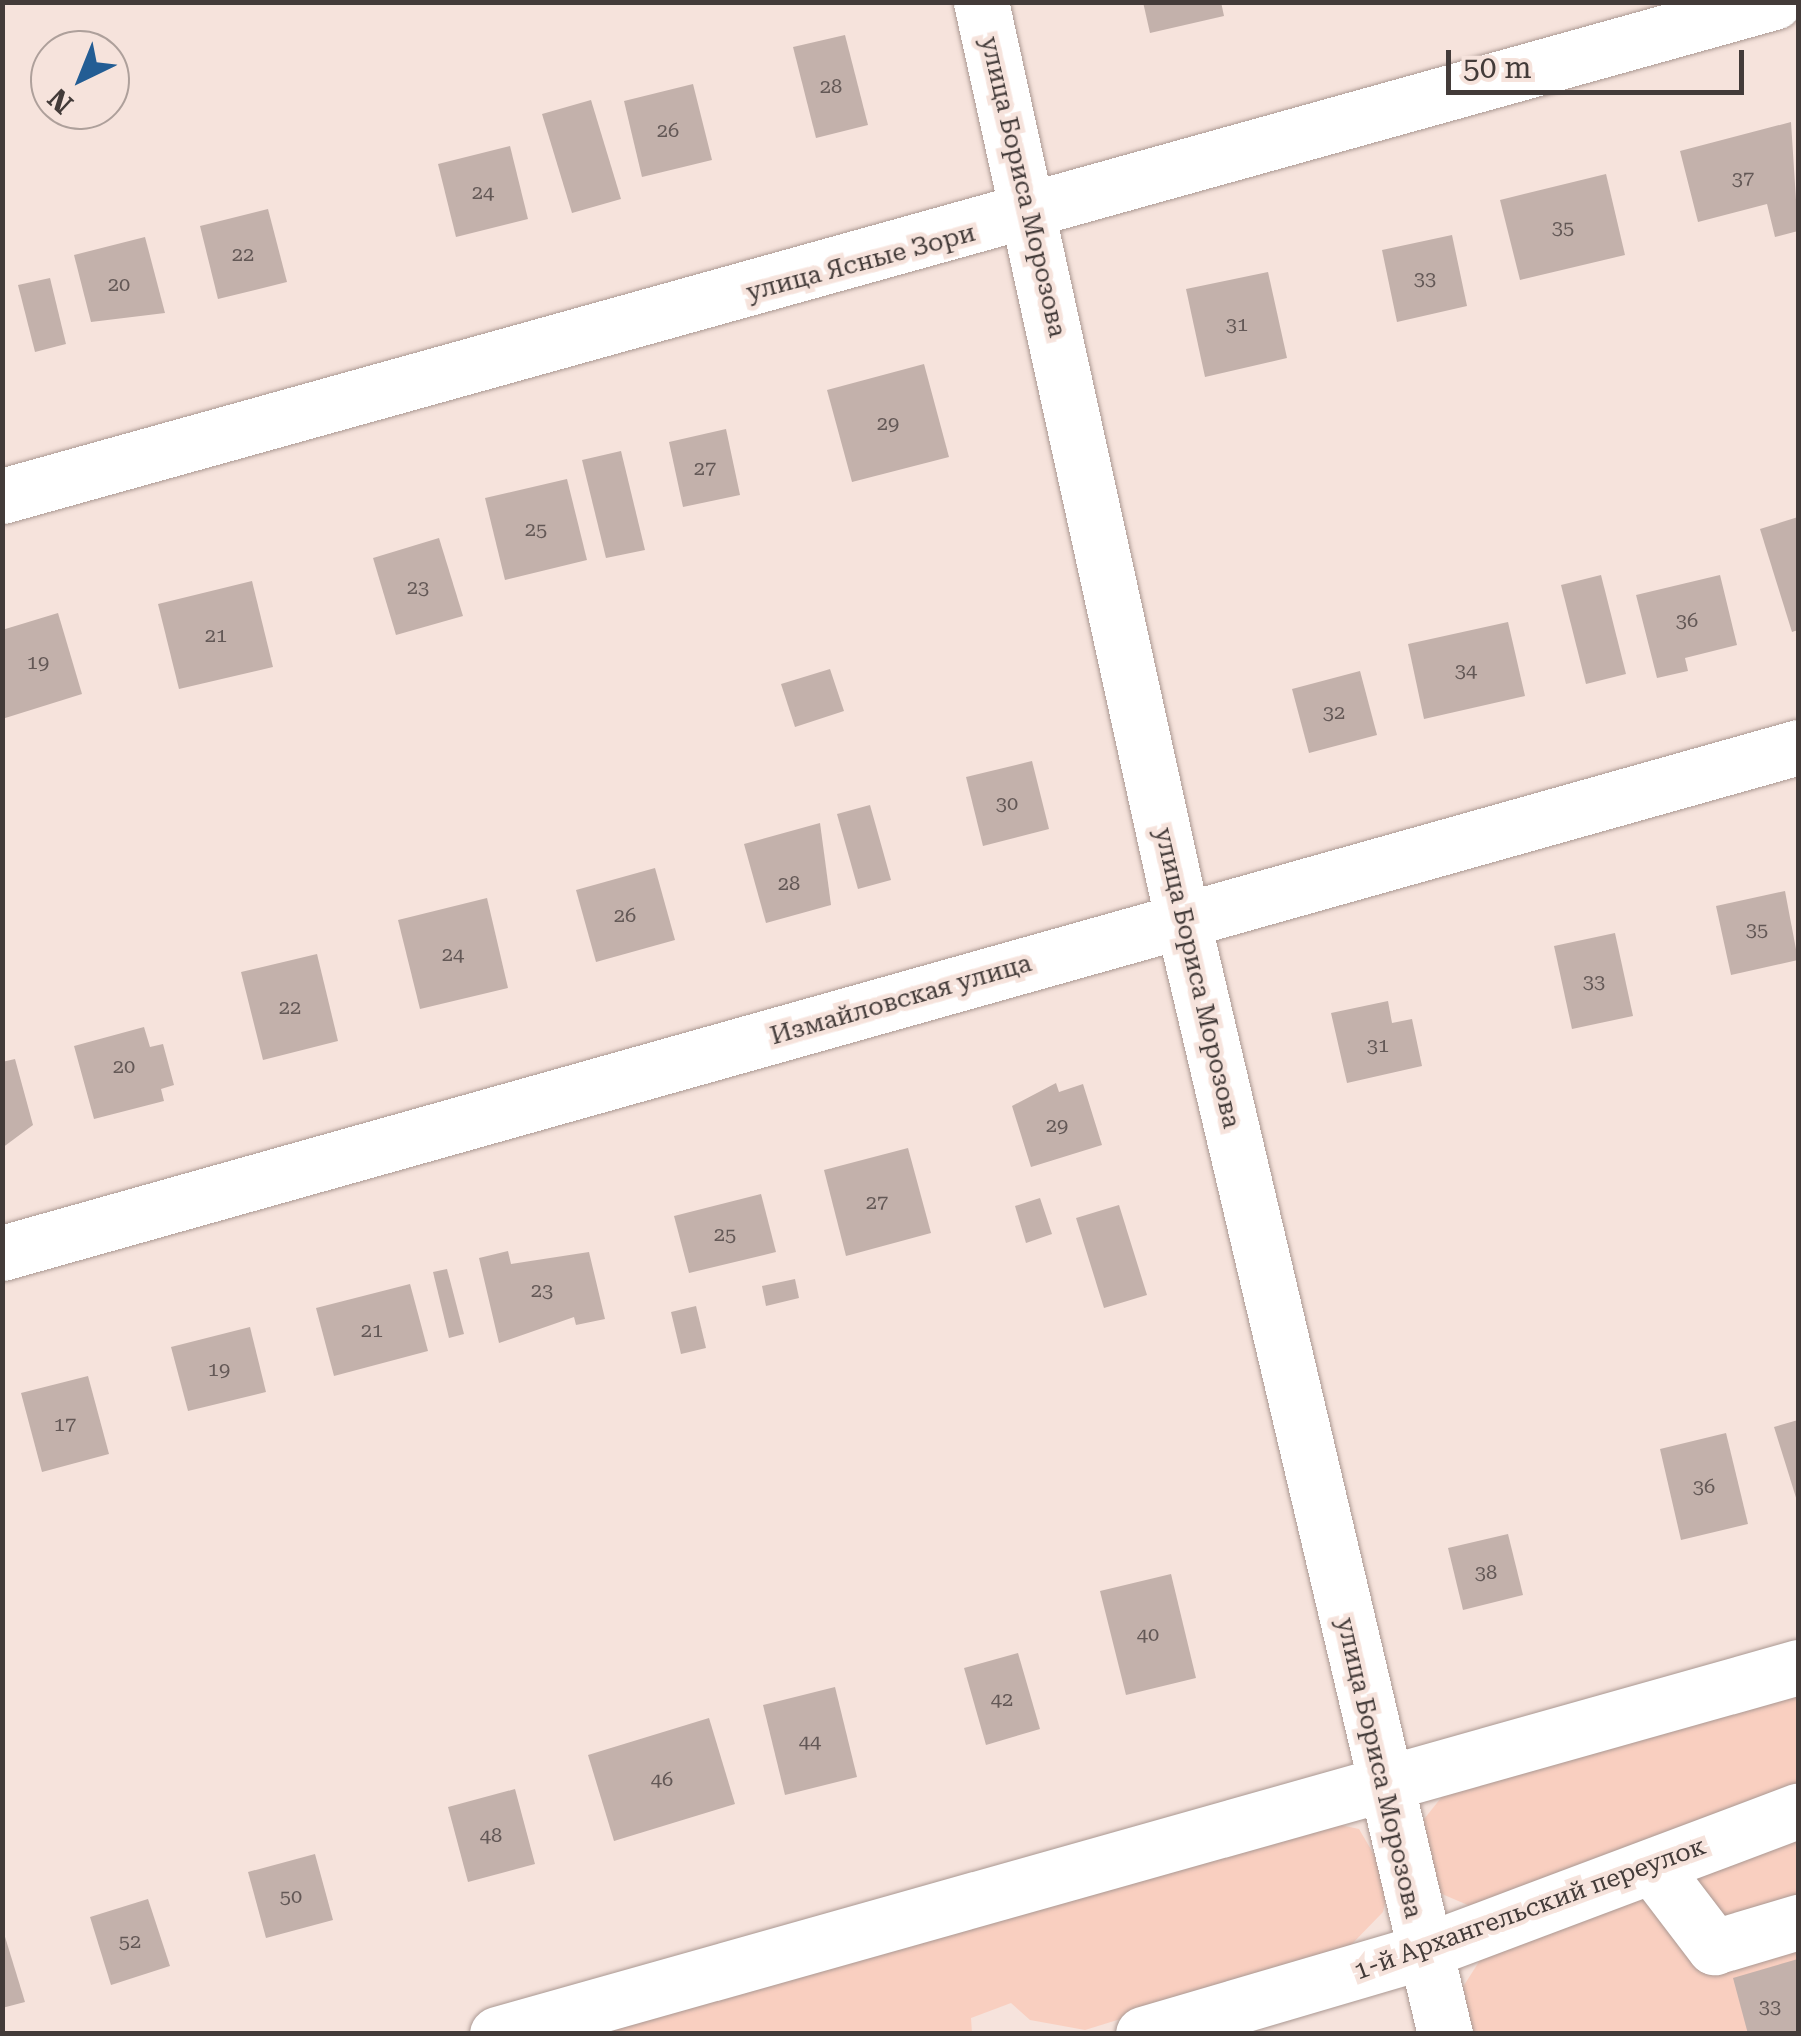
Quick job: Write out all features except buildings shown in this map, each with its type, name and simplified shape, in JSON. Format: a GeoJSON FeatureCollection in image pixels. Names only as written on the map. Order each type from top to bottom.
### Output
{"type":"FeatureCollection","features":[{"type":"Feature","properties":{"kind":"street","name":"улица Бориса Морозова"},"geometry":{"type":"LineString","coordinates":[[981,2],[1032,216],[1182,918],[1383,1787],[1445,2034]]}},
{"type":"Feature","properties":{"kind":"street","name":"улица Ясные Зори"},"geometry":{"type":"LineString","coordinates":[[2,496],[1032,216],[1774,2]]}},
{"type":"Feature","properties":{"kind":"street","name":"Измайловская улица"},"geometry":{"type":"LineString","coordinates":[[2,1254],[1798,746]]}},
{"type":"Feature","properties":{"kind":"street"},"geometry":{"type":"LineString","coordinates":[[497,2034],[1798,1667]]}},
{"type":"Feature","properties":{"kind":"street","name":"1-й Архангельский переулок"},"geometry":{"type":"LineString","coordinates":[[1144,2034],[1422,1952],[1798,1810]]}},
{"type":"Feature","properties":{"kind":"street"},"geometry":{"type":"LineString","coordinates":[[1653,1867],[1714,1947],[1798,1922]]}},
{"type":"Feature","properties":{"kind":"shaded area"},"geometry":{"type":"Polygon","coordinates":[[[1798,1674],[1798,1791],[1470,1906],[1435,1891],[1417,1828],[1456,1779],[1798,1674]]]}},
{"type":"Feature","properties":{"kind":"shaded area"},"geometry":{"type":"Polygon","coordinates":[[[1322,1821],[1359,1829],[1390,1882],[1383,1912],[1347,1949],[1085,2030],[1030,2020],[1011,2003],[971,2018],[972,2033],[552,2034],[1322,1821]]]}},
{"type":"Feature","properties":{"kind":"shaded area"},"geometry":{"type":"Polygon","coordinates":[[[1798,1837],[1798,2033],[1461,2034],[1461,1990],[1489,1946],[1798,1837]]]}}]}
